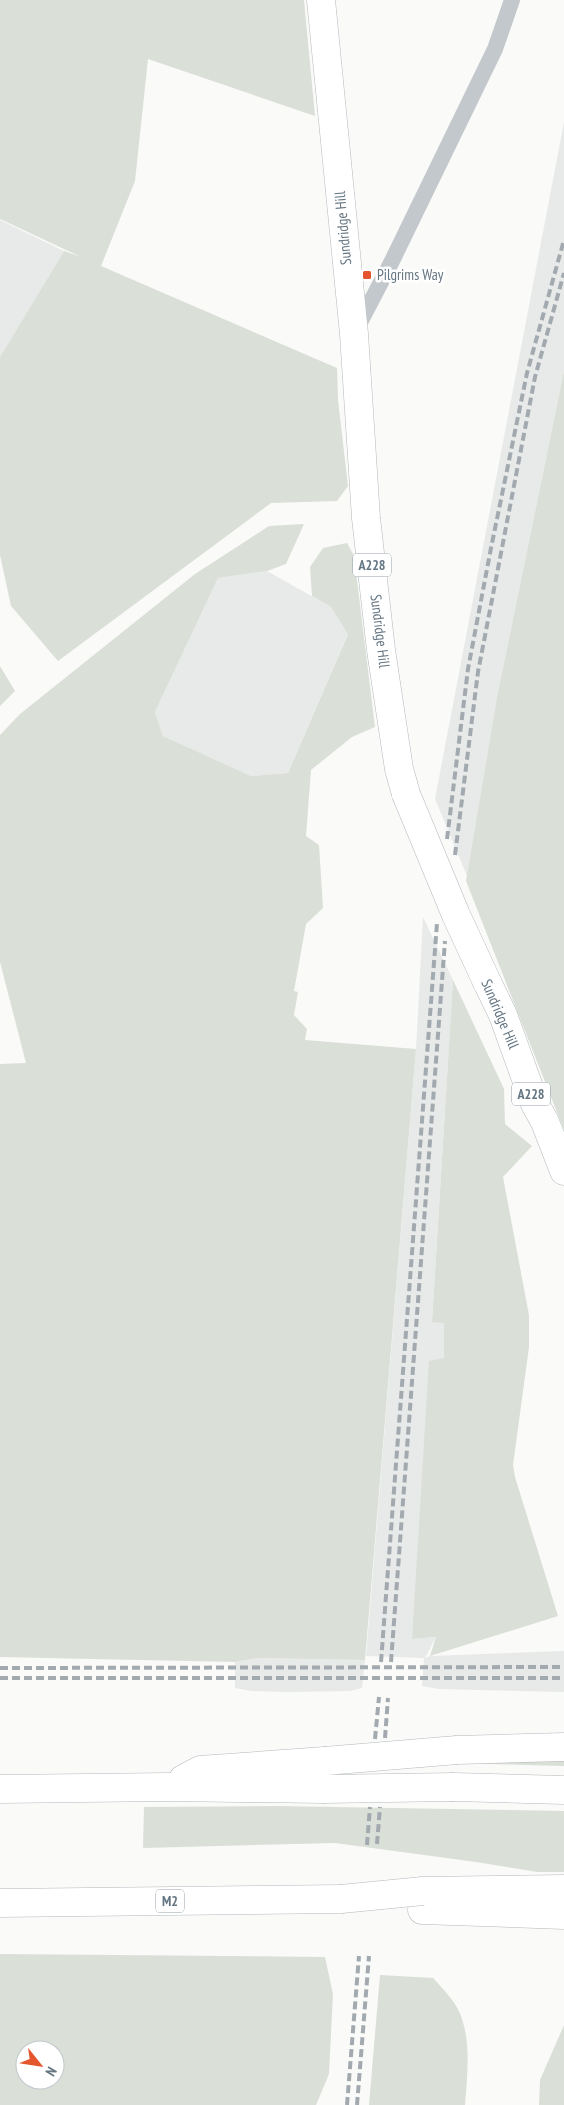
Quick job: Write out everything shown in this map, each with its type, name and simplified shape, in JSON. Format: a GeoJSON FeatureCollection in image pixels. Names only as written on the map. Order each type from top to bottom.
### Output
{"type":"FeatureCollection","features":[{"type":"Feature","properties":{"kind":"highway","name":"Sundridge Hill"},"geometry":{"type":"LineString","coordinates":[[322,0],[354,334],[367,528],[399,769],[406,794],[456,915],[503,1015],[535,1104],[545,1122],[564,1170]]}},
{"type":"Feature","properties":{"kind":"highway"},"geometry":{"type":"LineString","coordinates":[[168,1787],[200,1770],[457,1750],[564,1747]]}},
{"type":"Feature","properties":{"kind":"highway"},"geometry":{"type":"LineString","coordinates":[[0,1789],[168,1787],[564,1790]]}},
{"type":"Feature","properties":{"kind":"highway","name":"M2"},"geometry":{"type":"LineString","coordinates":[[0,1903],[341,1899],[422,1900],[564,1889]]}},
{"type":"Feature","properties":{"kind":"highway","name":"M2"},"geometry":{"type":"LineString","coordinates":[[422,1900],[564,1915]]}},
{"type":"Feature","properties":{"kind":"street"},"geometry":{"type":"LineString","coordinates":[[354,334],[397,252],[495,49],[512,0]]}},
{"type":"Feature","properties":{"kind":"shaded area"},"geometry":{"type":"Polygon","coordinates":[[[0,0],[304,0],[315,116],[148,59],[135,181],[101,266],[337,368],[338,400],[348,486],[337,501],[271,503],[58,661],[11,606],[0,555],[0,357],[64,251],[81,257],[0,219],[0,0]]]}},
{"type":"Feature","properties":{"kind":"shaded area"},"geometry":{"type":"Polygon","coordinates":[[[564,122],[564,371],[497,697],[467,876],[435,799],[564,122]]]}},
{"type":"Feature","properties":{"kind":"shaded area"},"geometry":{"type":"Polygon","coordinates":[[[0,220],[64,251],[0,357],[0,220]]]}},
{"type":"Feature","properties":{"kind":"shaded area"},"geometry":{"type":"Polygon","coordinates":[[[564,371],[564,1130],[466,881],[497,697],[564,371]]]}},
{"type":"Feature","properties":{"kind":"shaded area"},"geometry":{"type":"Polygon","coordinates":[[[304,524],[286,564],[267,571],[218,578],[155,712],[163,736],[251,776],[288,773],[348,634],[331,607],[312,596],[310,567],[323,548],[347,543],[354,556],[375,727],[352,737],[311,770],[306,836],[319,845],[323,908],[306,924],[294,991],[298,992],[294,1015],[307,1029],[305,1040],[416,1049],[365,1660],[258,1658],[235,1662],[0,1657],[0,1064],[26,1063],[0,962],[0,735],[20,714],[195,574],[269,526],[304,524]]]}},
{"type":"Feature","properties":{"kind":"shaded area"},"geometry":{"type":"Polygon","coordinates":[[[267,571],[331,607],[348,633],[288,773],[251,776],[163,736],[155,712],[218,578],[267,571]]]}},
{"type":"Feature","properties":{"kind":"shaded area"},"geometry":{"type":"Polygon","coordinates":[[[0,666],[15,691],[0,706],[0,666]]]}},
{"type":"Feature","properties":{"kind":"shaded area"},"geometry":{"type":"Polygon","coordinates":[[[423,917],[453,980],[432,1321],[444,1322],[444,1358],[412,1639],[436,1637],[425,1658],[430,1656],[564,1651],[564,1692],[439,1689],[422,1686],[424,1658],[366,1656],[416,1049],[423,917]]]}},
{"type":"Feature","properties":{"kind":"shaded area"},"geometry":{"type":"Polygon","coordinates":[[[453,980],[504,1089],[505,1124],[532,1146],[503,1177],[529,1315],[529,1347],[513,1465],[515,1477],[558,1616],[430,1656],[436,1637],[412,1639],[429,1361],[444,1358],[444,1323],[432,1322],[453,980]]]}},
{"type":"Feature","properties":{"kind":"shaded area"},"geometry":{"type":"Polygon","coordinates":[[[257,1658],[365,1660],[362,1688],[350,1691],[287,1692],[251,1691],[235,1688],[235,1662],[257,1658]]]}},
{"type":"Feature","properties":{"kind":"shaded area"},"geometry":{"type":"Polygon","coordinates":[[[564,1754],[564,1766],[460,1763],[564,1754]]]}},
{"type":"Feature","properties":{"kind":"shaded area"},"geometry":{"type":"Polygon","coordinates":[[[275,1806],[564,1811],[564,1872],[538,1872],[335,1843],[143,1848],[144,1807],[275,1806]]]}},
{"type":"Feature","properties":{"kind":"shaded area"},"geometry":{"type":"Polygon","coordinates":[[[0,1954],[325,1957],[333,1994],[329,2074],[316,2105],[0,2105],[0,1954]]]}},
{"type":"Feature","properties":{"kind":"shaded area"},"geometry":{"type":"Polygon","coordinates":[[[380,1975],[433,1978],[454,2002],[460,2013],[467,2040],[468,2062],[465,2105],[369,2105],[380,1975]]]}},
{"type":"Feature","properties":{"kind":"shaded area"},"geometry":{"type":"Polygon","coordinates":[[[564,2025],[564,2105],[539,2105],[540,2080],[564,2025]]]}},
{"type":"Feature","properties":{"kind":"railway"},"geometry":{"type":"LineString","coordinates":[[447,839],[468,669],[491,548],[527,373],[564,240]]}},
{"type":"Feature","properties":{"kind":"railway"},"geometry":{"type":"LineString","coordinates":[[455,855],[478,672],[535,377],[564,273]]}},
{"type":"Feature","properties":{"kind":"railway"},"geometry":{"type":"LineString","coordinates":[[381,1662],[437,923]]}},
{"type":"Feature","properties":{"kind":"railway"},"geometry":{"type":"LineString","coordinates":[[391,1662],[445,941]]}},
{"type":"Feature","properties":{"kind":"railway"},"geometry":{"type":"LineString","coordinates":[[0,1668],[564,1667]]}},
{"type":"Feature","properties":{"kind":"railway"},"geometry":{"type":"LineString","coordinates":[[0,1678],[564,1678]]}},
{"type":"Feature","properties":{"kind":"railway"},"geometry":{"type":"LineString","coordinates":[[375,1739],[379,1697]]}},
{"type":"Feature","properties":{"kind":"railway"},"geometry":{"type":"LineString","coordinates":[[385,1738],[388,1698]]}},
{"type":"Feature","properties":{"kind":"railway"},"geometry":{"type":"LineString","coordinates":[[367,1845],[370,1807]]}},
{"type":"Feature","properties":{"kind":"railway"},"geometry":{"type":"LineString","coordinates":[[377,1844],[380,1807]]}},
{"type":"Feature","properties":{"kind":"railway"},"geometry":{"type":"LineString","coordinates":[[347,2105],[359,1956]]}},
{"type":"Feature","properties":{"kind":"railway"},"geometry":{"type":"LineString","coordinates":[[357,2105],[369,1956]]}},
{"type":"Feature","properties":{"kind":"place","name":"Pilgrims Way"},"geometry":{"type":"Point","coordinates":[367,275]}}]}
